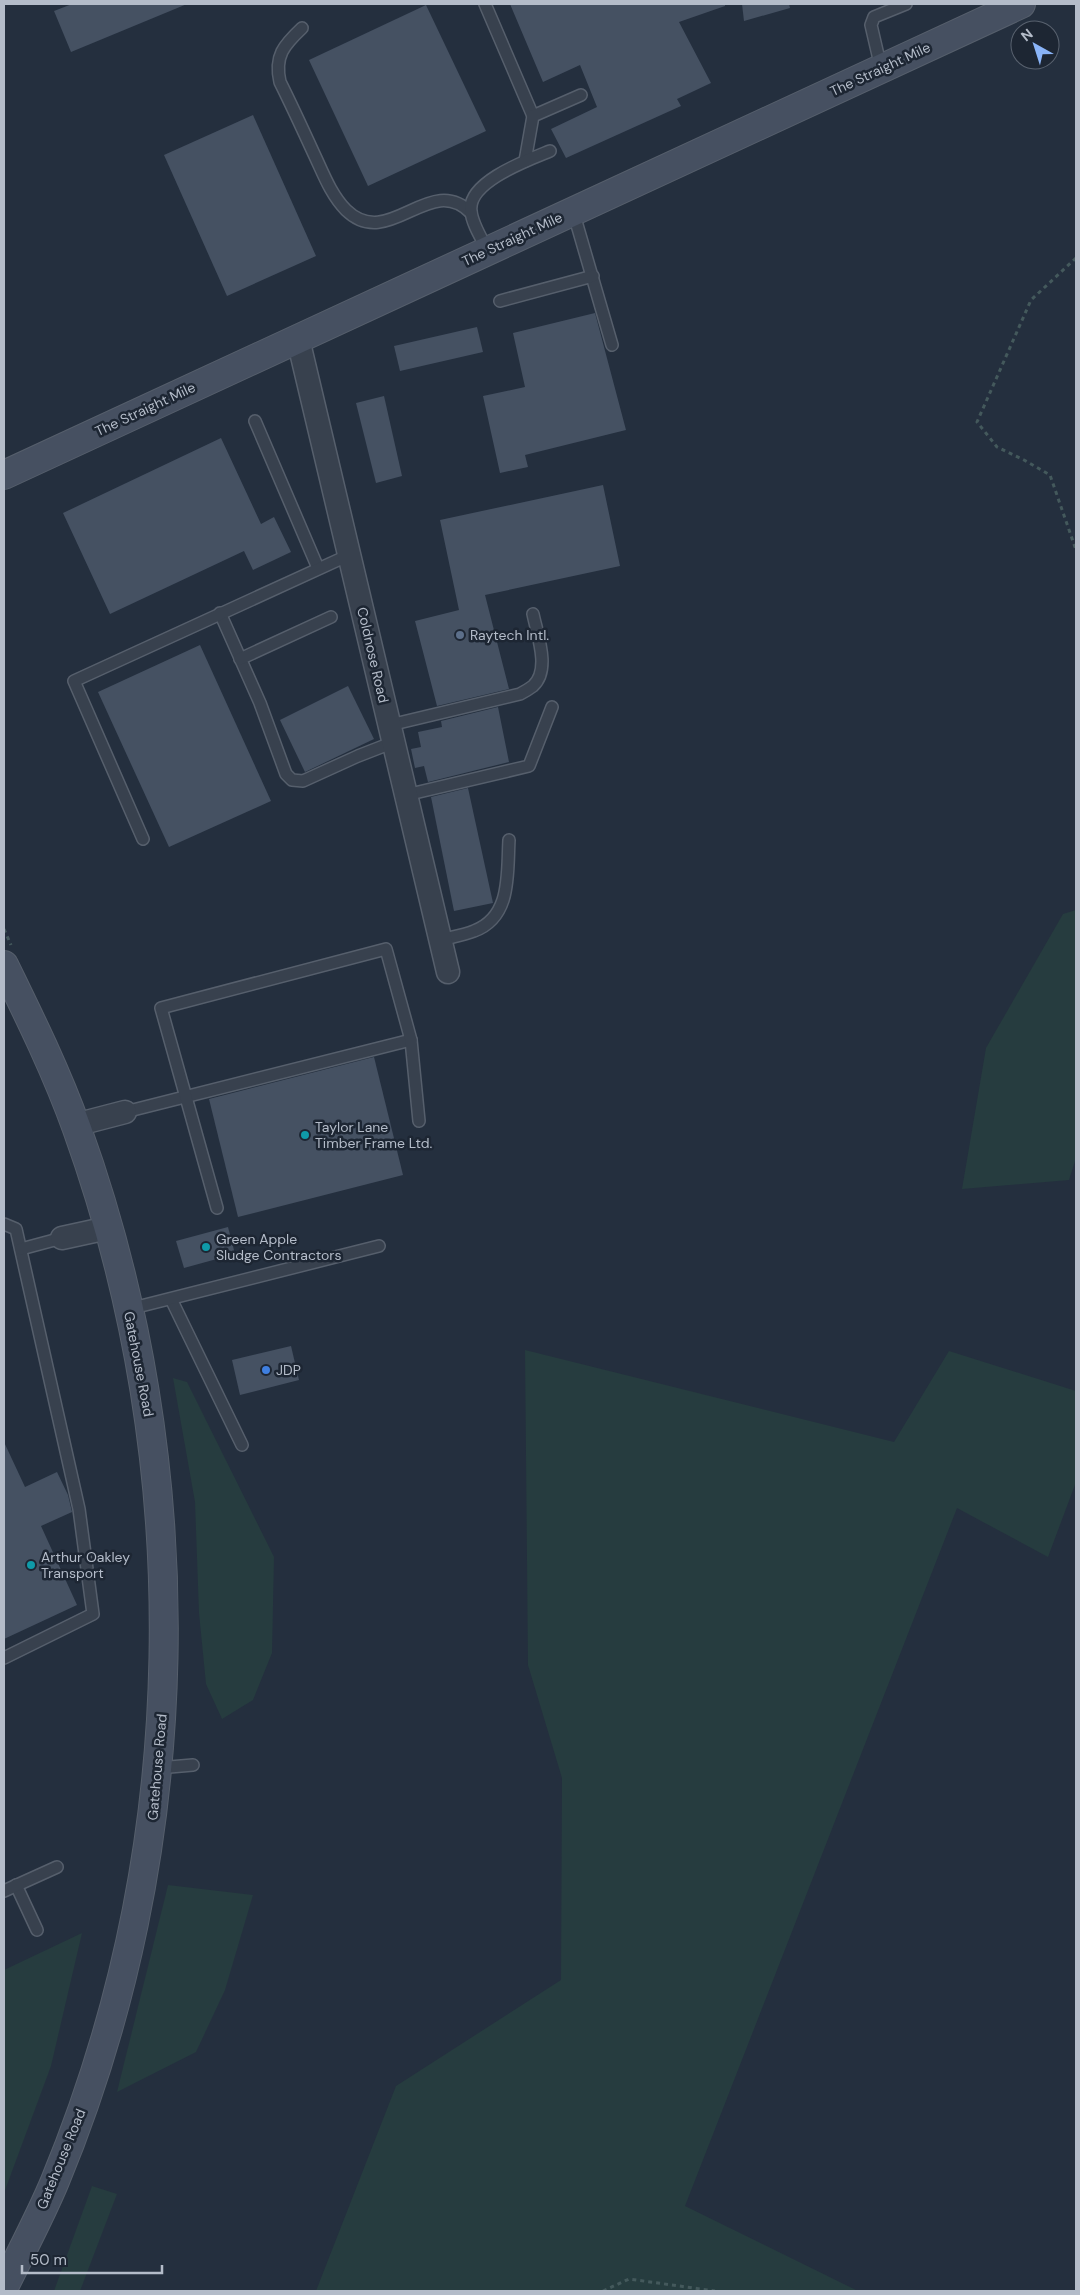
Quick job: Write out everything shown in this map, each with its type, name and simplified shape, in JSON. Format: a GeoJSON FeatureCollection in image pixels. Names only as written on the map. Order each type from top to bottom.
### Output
{"type":"FeatureCollection","features":[{"type":"Feature","properties":{"kind":"main road","name":"The Straight Mile"},"geometry":{"type":"LineString","coordinates":[[4,475],[1021,4]]}},
{"type":"Feature","properties":{"kind":"main road","name":"Gatehouse Road"},"geometry":{"type":"LineString","coordinates":[[4,965],[75,1125],[108,1228],[129,1309],[150,1419],[165,1602],[164,1687],[158,1768],[140,1900],[124,1971],[91,2082],[54,2182],[4,2287]]}},
{"type":"Feature","properties":{"kind":"street","name":"Coldnose Road"},"geometry":{"type":"LineString","coordinates":[[298,338],[448,972]]}},
{"type":"Feature","properties":{"kind":"street"},"geometry":{"type":"LineString","coordinates":[[75,1125],[125,1112]]}},
{"type":"Feature","properties":{"kind":"street"},"geometry":{"type":"LineString","coordinates":[[62,1238],[108,1228]]}},
{"type":"Feature","properties":{"kind":"lane"},"geometry":{"type":"LineString","coordinates":[[485,4],[532,116],[526,161]]}},
{"type":"Feature","properties":{"kind":"lane"},"geometry":{"type":"LineString","coordinates":[[882,68],[871,25],[874,17],[906,4]]}},
{"type":"Feature","properties":{"kind":"lane"},"geometry":{"type":"LineString","coordinates":[[302,28],[286,43],[280,56],[277,70],[280,82],[327,182],[346,210],[356,218],[378,224],[442,200],[463,206],[471,213],[488,250]]}},
{"type":"Feature","properties":{"kind":"lane"},"geometry":{"type":"LineString","coordinates":[[532,116],[581,95]]}},
{"type":"Feature","properties":{"kind":"lane"},"geometry":{"type":"LineString","coordinates":[[471,213],[471,203],[478,192],[504,171],[550,151]]}},
{"type":"Feature","properties":{"kind":"lane"},"geometry":{"type":"LineString","coordinates":[[574,211],[612,345]]}},
{"type":"Feature","properties":{"kind":"lane"},"geometry":{"type":"LineString","coordinates":[[500,301],[593,276]]}},
{"type":"Feature","properties":{"kind":"lane"},"geometry":{"type":"LineString","coordinates":[[255,422],[318,568]]}},
{"type":"Feature","properties":{"kind":"lane"},"geometry":{"type":"LineString","coordinates":[[143,840],[74,681],[350,555]]}},
{"type":"Feature","properties":{"kind":"lane"},"geometry":{"type":"LineString","coordinates":[[220,613],[260,703],[286,774],[292,780],[303,781],[358,756],[392,734],[520,694],[534,685],[540,673],[542,661],[533,614]]}},
{"type":"Feature","properties":{"kind":"lane"},"geometry":{"type":"LineString","coordinates":[[240,659],[331,617]]}},
{"type":"Feature","properties":{"kind":"lane"},"geometry":{"type":"LineString","coordinates":[[406,795],[529,766],[552,707]]}},
{"type":"Feature","properties":{"kind":"lane"},"geometry":{"type":"LineString","coordinates":[[440,940],[475,931],[489,924],[497,916],[506,886],[509,840]]}},
{"type":"Feature","properties":{"kind":"lane"},"geometry":{"type":"LineString","coordinates":[[217,1208],[161,1008],[386,949],[411,1040],[419,1121]]}},
{"type":"Feature","properties":{"kind":"lane"},"geometry":{"type":"LineString","coordinates":[[125,1112],[411,1040]]}},
{"type":"Feature","properties":{"kind":"lane"},"geometry":{"type":"LineString","coordinates":[[4,1224],[16,1229],[79,1510],[92,1614],[4,1658]]}},
{"type":"Feature","properties":{"kind":"lane"},"geometry":{"type":"LineString","coordinates":[[20,1249],[62,1238]]}},
{"type":"Feature","properties":{"kind":"lane"},"geometry":{"type":"LineString","coordinates":[[129,1309],[379,1246]]}},
{"type":"Feature","properties":{"kind":"lane"},"geometry":{"type":"LineString","coordinates":[[171,1299],[242,1445]]}},
{"type":"Feature","properties":{"kind":"lane"},"geometry":{"type":"LineString","coordinates":[[158,1768],[193,1765]]}},
{"type":"Feature","properties":{"kind":"lane"},"geometry":{"type":"LineString","coordinates":[[4,1891],[57,1867]]}},
{"type":"Feature","properties":{"kind":"lane"},"geometry":{"type":"LineString","coordinates":[[16,1886],[37,1930]]}},
{"type":"Feature","properties":{"kind":"path"},"geometry":{"type":"LineString","coordinates":[[1076,258],[1031,300],[977,422],[997,448],[1024,460],[1050,475],[1076,550]]}},
{"type":"Feature","properties":{"kind":"path"},"geometry":{"type":"LineString","coordinates":[[603,2291],[630,2279],[716,2291]]}},
{"type":"Feature","properties":{"kind":"green space"},"geometry":{"type":"Polygon","coordinates":[[[1076,910],[1076,1158],[1069,1180],[962,1189],[986,1048],[1063,914],[1076,910]]]}},
{"type":"Feature","properties":{"kind":"green space"},"geometry":{"type":"Polygon","coordinates":[[[525,1350],[894,1442],[949,1351],[1076,1391],[1076,1482],[1048,1557],[957,1508],[685,2206],[858,2291],[316,2291],[396,2086],[561,1980],[562,1778],[528,1665],[525,1350]]]}},
{"type":"Feature","properties":{"kind":"green space"},"geometry":{"type":"Polygon","coordinates":[[[173,1378],[187,1382],[274,1557],[272,1653],[253,1700],[222,1719],[206,1684],[199,1613],[195,1502],[173,1378]]]}},
{"type":"Feature","properties":{"kind":"green space"},"geometry":{"type":"Polygon","coordinates":[[[168,1885],[253,1895],[225,1990],[196,2052],[117,2092],[168,1885]]]}},
{"type":"Feature","properties":{"kind":"green space"},"geometry":{"type":"Polygon","coordinates":[[[82,1933],[51,2066],[4,2193],[4,1970],[82,1933]]]}},
{"type":"Feature","properties":{"kind":"green space"},"geometry":{"type":"Polygon","coordinates":[[[92,2186],[117,2194],[80,2291],[54,2291],[92,2186]]]}},
{"type":"Feature","properties":{"kind":"building"},"geometry":{"type":"Polygon","coordinates":[[[72,4],[187,4],[71,52],[54,11],[72,4]]]}},
{"type":"Feature","properties":{"kind":"building"},"geometry":{"type":"Polygon","coordinates":[[[510,4],[725,4],[725,6],[679,22],[711,83],[677,99],[681,106],[566,158],[551,129],[597,107],[580,65],[543,82],[510,4]]]}},
{"type":"Feature","properties":{"kind":"building"},"geometry":{"type":"Polygon","coordinates":[[[742,4],[789,4],[790,8],[744,21],[742,4]]]}},
{"type":"Feature","properties":{"kind":"building"},"geometry":{"type":"Polygon","coordinates":[[[426,5],[486,131],[368,186],[309,60],[426,5]]]}},
{"type":"Feature","properties":{"kind":"building"},"geometry":{"type":"Polygon","coordinates":[[[253,115],[316,256],[227,296],[164,155],[253,115]]]}},
{"type":"Feature","properties":{"kind":"building"},"geometry":{"type":"Polygon","coordinates":[[[595,313],[626,430],[525,455],[528,467],[500,473],[483,396],[525,387],[513,333],[595,313]]]}},
{"type":"Feature","properties":{"kind":"building"},"geometry":{"type":"Polygon","coordinates":[[[477,327],[483,352],[400,371],[394,346],[477,327]]]}},
{"type":"Feature","properties":{"kind":"building"},"geometry":{"type":"Polygon","coordinates":[[[384,396],[402,476],[376,483],[356,403],[384,396]]]}},
{"type":"Feature","properties":{"kind":"building"},"geometry":{"type":"Polygon","coordinates":[[[221,438],[261,524],[274,517],[291,552],[253,570],[244,551],[110,614],[63,513],[221,438]]]}},
{"type":"Feature","properties":{"kind":"building"},"geometry":{"type":"Polygon","coordinates":[[[603,485],[620,566],[485,595],[509,689],[437,706],[415,621],[459,610],[440,520],[603,485]]]}},
{"type":"Feature","properties":{"kind":"building"},"geometry":{"type":"Polygon","coordinates":[[[200,645],[271,801],[169,847],[98,692],[200,645]]]}},
{"type":"Feature","properties":{"kind":"building"},"geometry":{"type":"Polygon","coordinates":[[[348,686],[374,739],[305,772],[280,720],[348,686]]]}},
{"type":"Feature","properties":{"kind":"building"},"geometry":{"type":"Polygon","coordinates":[[[498,707],[509,762],[428,782],[424,766],[415,768],[411,749],[421,747],[418,732],[442,727],[441,721],[498,707]]]}},
{"type":"Feature","properties":{"kind":"building"},"geometry":{"type":"Polygon","coordinates":[[[468,788],[493,903],[454,911],[431,797],[468,788]]]}},
{"type":"Feature","properties":{"kind":"building","name":"Taylor Lane Timber Frame Ltd."},"geometry":{"type":"Polygon","coordinates":[[[374,1057],[403,1175],[238,1217],[209,1099],[374,1057]]]}},
{"type":"Feature","properties":{"kind":"building","name":"Green Apple Sludge Contractors"},"geometry":{"type":"Polygon","coordinates":[[[228,1227],[235,1254],[184,1268],[176,1241],[228,1227]]]}},
{"type":"Feature","properties":{"kind":"building","name":"JDP"},"geometry":{"type":"Polygon","coordinates":[[[291,1346],[299,1380],[240,1395],[232,1360],[291,1346]]]}},
{"type":"Feature","properties":{"kind":"building","name":"Arthur Oakley Transport"},"geometry":{"type":"Polygon","coordinates":[[[4,1442],[25,1487],[57,1472],[68,1495],[72,1512],[41,1526],[77,1605],[4,1639],[4,1442]]]}},
{"type":"Feature","properties":{"kind":"place","name":"Raytech Intl."},"geometry":{"type":"Point","coordinates":[460,635]}},
{"type":"Feature","properties":{"kind":"place","name":"Taylor Lane Timber Frame Ltd."},"geometry":{"type":"Point","coordinates":[305,1135]}},
{"type":"Feature","properties":{"kind":"place","name":"Green Apple Sludge Contractors"},"geometry":{"type":"Point","coordinates":[206,1247]}},
{"type":"Feature","properties":{"kind":"place","name":"JDP"},"geometry":{"type":"Point","coordinates":[266,1370]}},
{"type":"Feature","properties":{"kind":"place","name":"Arthur Oakley Transport"},"geometry":{"type":"Point","coordinates":[31,1565]}}]}
